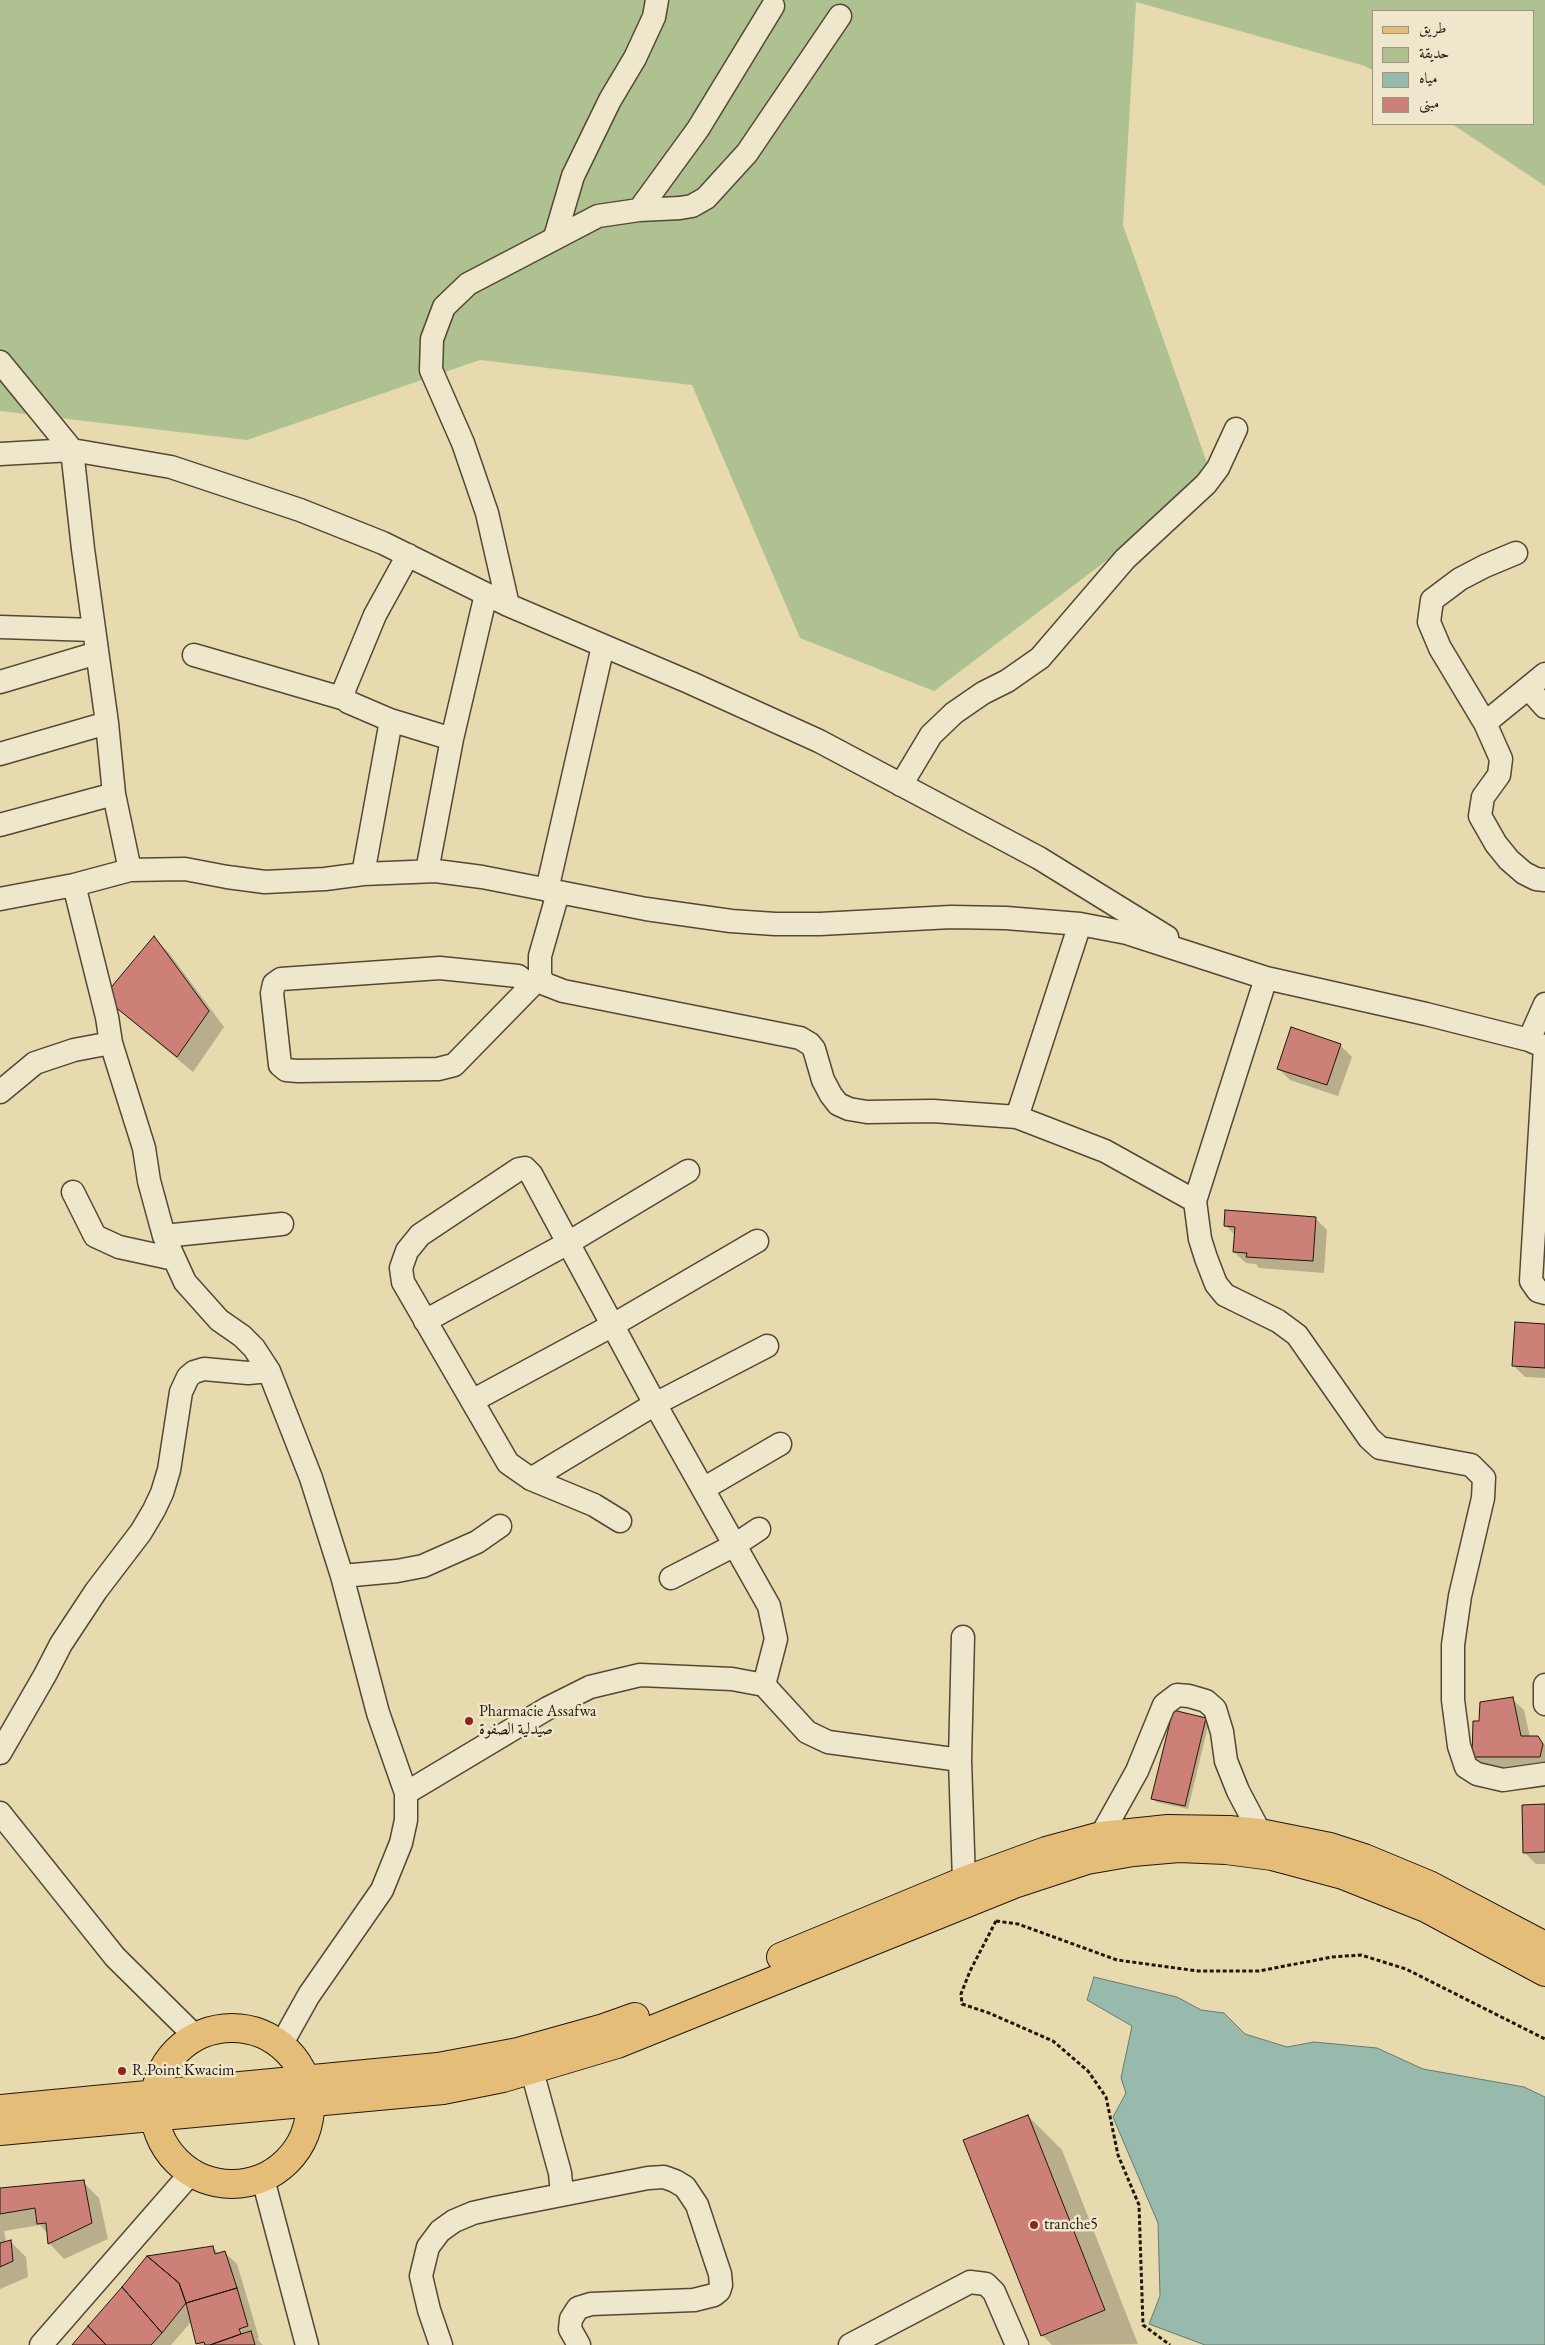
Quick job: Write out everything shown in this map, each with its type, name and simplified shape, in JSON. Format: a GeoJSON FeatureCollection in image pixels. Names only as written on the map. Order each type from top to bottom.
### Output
{"type":"FeatureCollection","features":[{"type":"Feature","properties":{"kind":"main road"},"geometry":{"type":"LineString","coordinates":[[308,2090],[443,2090],[532,2071],[617,2044],[972,1889],[1046,1851],[1101,1836],[1168,1829],[1229,1830],[1266,1844],[1399,1895],[1545,1972]]}},
{"type":"Feature","properties":{"kind":"main road"},"geometry":{"type":"LineString","coordinates":[[0,2131],[155,2105],[308,2090],[518,2052],[586,2034],[650,2012],[972,1889],[1050,1871],[1087,1860],[1133,1852],[1180,1848],[1226,1850],[1266,1844],[1330,1847],[1396,1870],[1429,1885],[1545,1946]]}},
{"type":"Feature","properties":{"kind":"main road"},"geometry":{"type":"LineString","coordinates":[[239,2028],[261,2034],[281,2045],[296,2061],[308,2090],[308,2125],[299,2147],[283,2166],[263,2178],[245,2184],[226,2185],[208,2181],[191,2173],[166,2149],[158,2133],[155,2105],[160,2076],[169,2061],[181,2047],[196,2037],[217,2030],[239,2028]]}},
{"type":"Feature","properties":{"kind":"main road"},"geometry":{"type":"LineString","coordinates":[[0,2109],[155,2105]]}},
{"type":"Feature","properties":{"kind":"street"},"geometry":{"type":"LineString","coordinates":[[555,237],[573,176],[610,100],[635,58],[654,17],[657,0]]}},
{"type":"Feature","properties":{"kind":"street"},"geometry":{"type":"LineString","coordinates":[[639,210],[698,129],[773,6]]}},
{"type":"Feature","properties":{"kind":"street"},"geometry":{"type":"LineString","coordinates":[[508,605],[487,513],[463,443],[431,370],[432,339],[444,307],[468,284],[598,216],[639,210],[680,208],[692,206],[706,198],[747,153],[840,16]]}},
{"type":"Feature","properties":{"kind":"street"},"geometry":{"type":"LineString","coordinates":[[0,362],[72,450],[83,549],[107,722],[114,794],[130,870]]}},
{"type":"Feature","properties":{"kind":"street"},"geometry":{"type":"LineString","coordinates":[[900,785],[931,734],[954,713],[982,693],[1007,681],[1040,658],[1125,559],[1206,484],[1218,468],[1236,429]]}},
{"type":"Feature","properties":{"kind":"street"},"geometry":{"type":"LineString","coordinates":[[0,454],[72,450],[171,468],[300,510],[408,555],[508,605],[819,741],[1039,858],[1196,955]]}},
{"type":"Feature","properties":{"kind":"street"},"geometry":{"type":"LineString","coordinates":[[1516,554],[1485,566],[1460,579],[1432,600],[1429,622],[1440,648],[1485,723],[1501,758],[1499,775],[1483,797],[1480,816],[1496,844],[1509,860],[1524,873],[1536,879],[1545,880]]}},
{"type":"Feature","properties":{"kind":"street"},"geometry":{"type":"LineString","coordinates":[[345,699],[344,690],[348,678],[375,615],[408,555]]}},
{"type":"Feature","properties":{"kind":"street"},"geometry":{"type":"LineString","coordinates":[[427,871],[452,739],[486,594]]}},
{"type":"Feature","properties":{"kind":"street"},"geometry":{"type":"LineString","coordinates":[[0,627],[94,630]]}},
{"type":"Feature","properties":{"kind":"street"},"geometry":{"type":"LineString","coordinates":[[603,646],[535,982],[454,1065],[438,1069],[298,1071],[286,1070],[280,1066],[272,993],[274,984],[281,979],[440,968],[518,976],[535,982],[545,984],[564,991],[800,1038],[814,1049],[823,1080],[830,1095],[838,1104],[849,1109],[867,1112],[934,1111],[1017,1116],[1105,1151],[1195,1201]]}},
{"type":"Feature","properties":{"kind":"street"},"geometry":{"type":"LineString","coordinates":[[0,682],[97,653]]}},
{"type":"Feature","properties":{"kind":"street"},"geometry":{"type":"LineString","coordinates":[[194,655],[345,699],[390,720],[452,739]]}},
{"type":"Feature","properties":{"kind":"street"},"geometry":{"type":"LineString","coordinates":[[1485,723],[1545,674]]}},
{"type":"Feature","properties":{"kind":"street"},"geometry":{"type":"LineString","coordinates":[[1528,688],[1545,707]]}},
{"type":"Feature","properties":{"kind":"street"},"geometry":{"type":"LineString","coordinates":[[363,874],[389,738],[390,720]]}},
{"type":"Feature","properties":{"kind":"street"},"geometry":{"type":"LineString","coordinates":[[0,754],[107,722]]}},
{"type":"Feature","properties":{"kind":"street"},"geometry":{"type":"LineString","coordinates":[[0,825],[114,794]]}},
{"type":"Feature","properties":{"kind":"street"},"geometry":{"type":"LineString","coordinates":[[0,899],[74,885],[130,870],[185,869],[264,882],[427,871],[482,877],[552,892],[731,921],[775,924],[952,917],[1080,924],[1127,933],[1266,978],[1426,1014],[1540,1045]]}},
{"type":"Feature","properties":{"kind":"street"},"geometry":{"type":"LineString","coordinates":[[74,885],[107,1017],[111,1043],[144,1148],[149,1181],[164,1236],[190,1288],[219,1320],[242,1336],[254,1348],[270,1371],[311,1478],[342,1576],[378,1713],[406,1793],[406,1820],[401,1843],[382,1890],[309,1995],[281,2045]]}},
{"type":"Feature","properties":{"kind":"street"},"geometry":{"type":"LineString","coordinates":[[1017,1116],[1080,924]]}},
{"type":"Feature","properties":{"kind":"street"},"geometry":{"type":"LineString","coordinates":[[1266,978],[1195,1201],[1200,1239],[1216,1284],[1226,1296],[1241,1305],[1278,1321],[1297,1335],[1368,1438],[1380,1448],[1471,1465],[1484,1478],[1483,1498],[1460,1596],[1453,1645],[1453,1700],[1459,1746],[1466,1766],[1476,1774],[1503,1780],[1545,1774]]}},
{"type":"Feature","properties":{"kind":"street"},"geometry":{"type":"LineString","coordinates":[[1545,1004],[1540,1045],[1531,1282],[1538,1291],[1545,1293]]}},
{"type":"Feature","properties":{"kind":"street"},"geometry":{"type":"LineString","coordinates":[[0,1092],[35,1064],[74,1050],[111,1043]]}},
{"type":"Feature","properties":{"kind":"street"},"geometry":{"type":"LineString","coordinates":[[620,1521],[594,1504],[531,1479],[508,1463],[403,1282],[401,1268],[407,1251],[420,1235],[518,1169],[525,1168],[531,1174],[655,1404],[769,1606],[776,1639],[764,1685]]}},
{"type":"Feature","properties":{"kind":"street"},"geometry":{"type":"LineString","coordinates":[[425,1321],[568,1243],[688,1171]]}},
{"type":"Feature","properties":{"kind":"street"},"geometry":{"type":"LineString","coordinates":[[73,1192],[95,1236],[119,1247],[174,1259]]}},
{"type":"Feature","properties":{"kind":"street"},"geometry":{"type":"LineString","coordinates":[[164,1236],[282,1224]]}},
{"type":"Feature","properties":{"kind":"street"},"geometry":{"type":"LineString","coordinates":[[472,1401],[613,1325],[757,1241]]}},
{"type":"Feature","properties":{"kind":"street"},"geometry":{"type":"LineString","coordinates":[[531,1479],[655,1404],[767,1346]]}},
{"type":"Feature","properties":{"kind":"street"},"geometry":{"type":"LineString","coordinates":[[0,1753],[46,1675],[61,1644],[96,1590],[141,1532],[154,1510],[162,1493],[169,1470],[181,1392],[188,1377],[194,1372],[204,1369],[248,1373],[270,1371]]}},
{"type":"Feature","properties":{"kind":"street"},"geometry":{"type":"LineString","coordinates":[[703,1488],[780,1444]]}},
{"type":"Feature","properties":{"kind":"street"},"geometry":{"type":"LineString","coordinates":[[342,1576],[397,1571],[423,1566],[477,1542],[500,1526]]}},
{"type":"Feature","properties":{"kind":"street"},"geometry":{"type":"LineString","coordinates":[[671,1578],[735,1545],[759,1529]]}},
{"type":"Feature","properties":{"kind":"street"},"geometry":{"type":"LineString","coordinates":[[963,1637],[960,1760],[972,1889]]}},
{"type":"Feature","properties":{"kind":"street"},"geometry":{"type":"LineString","coordinates":[[406,1793],[548,1708],[590,1687],[640,1675],[732,1679],[764,1685],[806,1732],[828,1742],[960,1760]]}},
{"type":"Feature","properties":{"kind":"street"},"geometry":{"type":"LineString","coordinates":[[1545,1685],[1545,1704]]}},
{"type":"Feature","properties":{"kind":"street"},"geometry":{"type":"LineString","coordinates":[[1087,1860],[1138,1772],[1164,1705],[1177,1695],[1206,1701],[1215,1709],[1222,1732],[1226,1761],[1238,1791],[1266,1844]]}},
{"type":"Feature","properties":{"kind":"street"},"geometry":{"type":"LineString","coordinates":[[0,1813],[115,1957],[196,2037]]}},
{"type":"Feature","properties":{"kind":"street"},"geometry":{"type":"LineString","coordinates":[[532,2071],[560,2173],[562,2194]]}},
{"type":"Feature","properties":{"kind":"street"},"geometry":{"type":"LineString","coordinates":[[41,2345],[191,2173]]}},
{"type":"Feature","properties":{"kind":"street"},"geometry":{"type":"LineString","coordinates":[[263,2178],[307,2345]]}},
{"type":"Feature","properties":{"kind":"street"},"geometry":{"type":"LineString","coordinates":[[440,2345],[428,2310],[421,2276],[428,2247],[440,2231],[454,2221],[473,2213],[648,2178],[664,2178],[675,2181],[685,2187],[697,2205],[720,2274],[721,2285],[719,2291],[694,2300],[590,2304],[578,2308],[571,2319],[570,2329],[579,2345]]}},
{"type":"Feature","properties":{"kind":"street"},"geometry":{"type":"LineString","coordinates":[[850,2345],[970,2282],[986,2284],[994,2292],[1017,2345]]}},
{"type":"Feature","properties":{"kind":"path"},"geometry":{"type":"LineString","coordinates":[[972,1889],[996,1921],[1018,1924],[1117,1960],[1198,1970],[1259,1971],[1332,1956],[1361,1955],[1406,1969],[1545,2039]]}},
{"type":"Feature","properties":{"kind":"path"},"geometry":{"type":"LineString","coordinates":[[996,1921],[970,1971],[961,1994],[962,2004],[989,2013],[1053,2041],[1088,2071],[1106,2097],[1118,2155],[1139,2205],[1143,2325],[1170,2345]]}},
{"type":"Feature","properties":{"kind":"green space"},"geometry":{"type":"Polygon","coordinates":[[[0,0],[1545,0],[1545,186],[1454,125],[1535,125],[1535,10],[1372,10],[1372,70],[1365,66],[1136,2],[1123,225],[1213,480],[934,691],[800,638],[692,385],[480,360],[247,440],[0,411],[0,0]]]}},
{"type":"Feature","properties":{"kind":"water"},"geometry":{"type":"Polygon","coordinates":[[[1094,1977],[1177,1997],[1201,2010],[1224,2013],[1245,2034],[1287,2047],[1314,2042],[1377,2048],[1423,2069],[1524,2087],[1545,2097],[1545,2345],[1205,2345],[1149,2324],[1160,2296],[1158,2223],[1113,2117],[1126,2093],[1121,2078],[1132,2026],[1087,2000],[1094,1977]]]}},
{"type":"Feature","properties":{"kind":"building"},"geometry":{"type":"Polygon","coordinates":[[[154,936],[209,1011],[177,1057],[103,997],[154,936]]]}},
{"type":"Feature","properties":{"kind":"building"},"geometry":{"type":"Polygon","coordinates":[[[1291,1027],[1341,1044],[1327,1085],[1277,1069],[1291,1027]]]}},
{"type":"Feature","properties":{"kind":"building"},"geometry":{"type":"Polygon","coordinates":[[[1225,1210],[1316,1217],[1313,1261],[1246,1257],[1247,1253],[1233,1252],[1235,1227],[1224,1226],[1225,1210]]]}},
{"type":"Feature","properties":{"kind":"building"},"geometry":{"type":"Polygon","coordinates":[[[1515,1322],[1545,1324],[1545,1368],[1512,1366],[1515,1322]]]}},
{"type":"Feature","properties":{"kind":"building"},"geometry":{"type":"Polygon","coordinates":[[[1513,1697],[1521,1736],[1538,1736],[1543,1744],[1540,1757],[1472,1757],[1473,1721],[1479,1721],[1480,1702],[1513,1697]]]}},
{"type":"Feature","properties":{"kind":"building"},"geometry":{"type":"Polygon","coordinates":[[[1173,1710],[1206,1718],[1185,1806],[1151,1799],[1173,1710]]]}},
{"type":"Feature","properties":{"kind":"building"},"geometry":{"type":"Polygon","coordinates":[[[1545,1804],[1545,1852],[1523,1853],[1522,1805],[1545,1804]]]}},
{"type":"Feature","properties":{"kind":"building","name":"tranche5"},"geometry":{"type":"Polygon","coordinates":[[[1028,2115],[1105,2310],[1041,2336],[963,2140],[1028,2115]]]}},
{"type":"Feature","properties":{"kind":"building"},"geometry":{"type":"Polygon","coordinates":[[[84,2180],[92,2223],[48,2244],[46,2223],[37,2224],[35,2208],[0,2214],[0,2188],[84,2180]]]}},
{"type":"Feature","properties":{"kind":"building"},"geometry":{"type":"Polygon","coordinates":[[[11,2240],[13,2261],[0,2267],[0,2243],[11,2240]]]}},
{"type":"Feature","properties":{"kind":"building"},"geometry":{"type":"Polygon","coordinates":[[[213,2246],[215,2254],[225,2251],[237,2288],[186,2303],[179,2283],[147,2256],[213,2246]]]}},
{"type":"Feature","properties":{"kind":"building"},"geometry":{"type":"Polygon","coordinates":[[[147,2256],[179,2283],[186,2303],[162,2333],[122,2287],[147,2256]]]}},
{"type":"Feature","properties":{"kind":"building"},"geometry":{"type":"Polygon","coordinates":[[[122,2287],[162,2333],[151,2345],[106,2345],[88,2326],[122,2287]]]}},
{"type":"Feature","properties":{"kind":"building"},"geometry":{"type":"Polygon","coordinates":[[[237,2288],[248,2326],[239,2329],[241,2334],[210,2345],[205,2345],[204,2342],[196,2344],[186,2303],[237,2288]]]}},
{"type":"Feature","properties":{"kind":"building"},"geometry":{"type":"Polygon","coordinates":[[[88,2326],[106,2345],[72,2345],[88,2326]]]}},
{"type":"Feature","properties":{"kind":"building"},"geometry":{"type":"Polygon","coordinates":[[[251,2331],[255,2345],[210,2345],[241,2334],[251,2331]]]}},
{"type":"Feature","properties":{"kind":"place","name":"Pharmacie Assafwa صيدلية الصفوة"},"geometry":{"type":"Point","coordinates":[469,1721]}},
{"type":"Feature","properties":{"kind":"place","name":"R.Point Kwacim"},"geometry":{"type":"Point","coordinates":[122,2071]}},
{"type":"Feature","properties":{"kind":"place","name":"tranche5"},"geometry":{"type":"Point","coordinates":[1034,2225]}}]}
